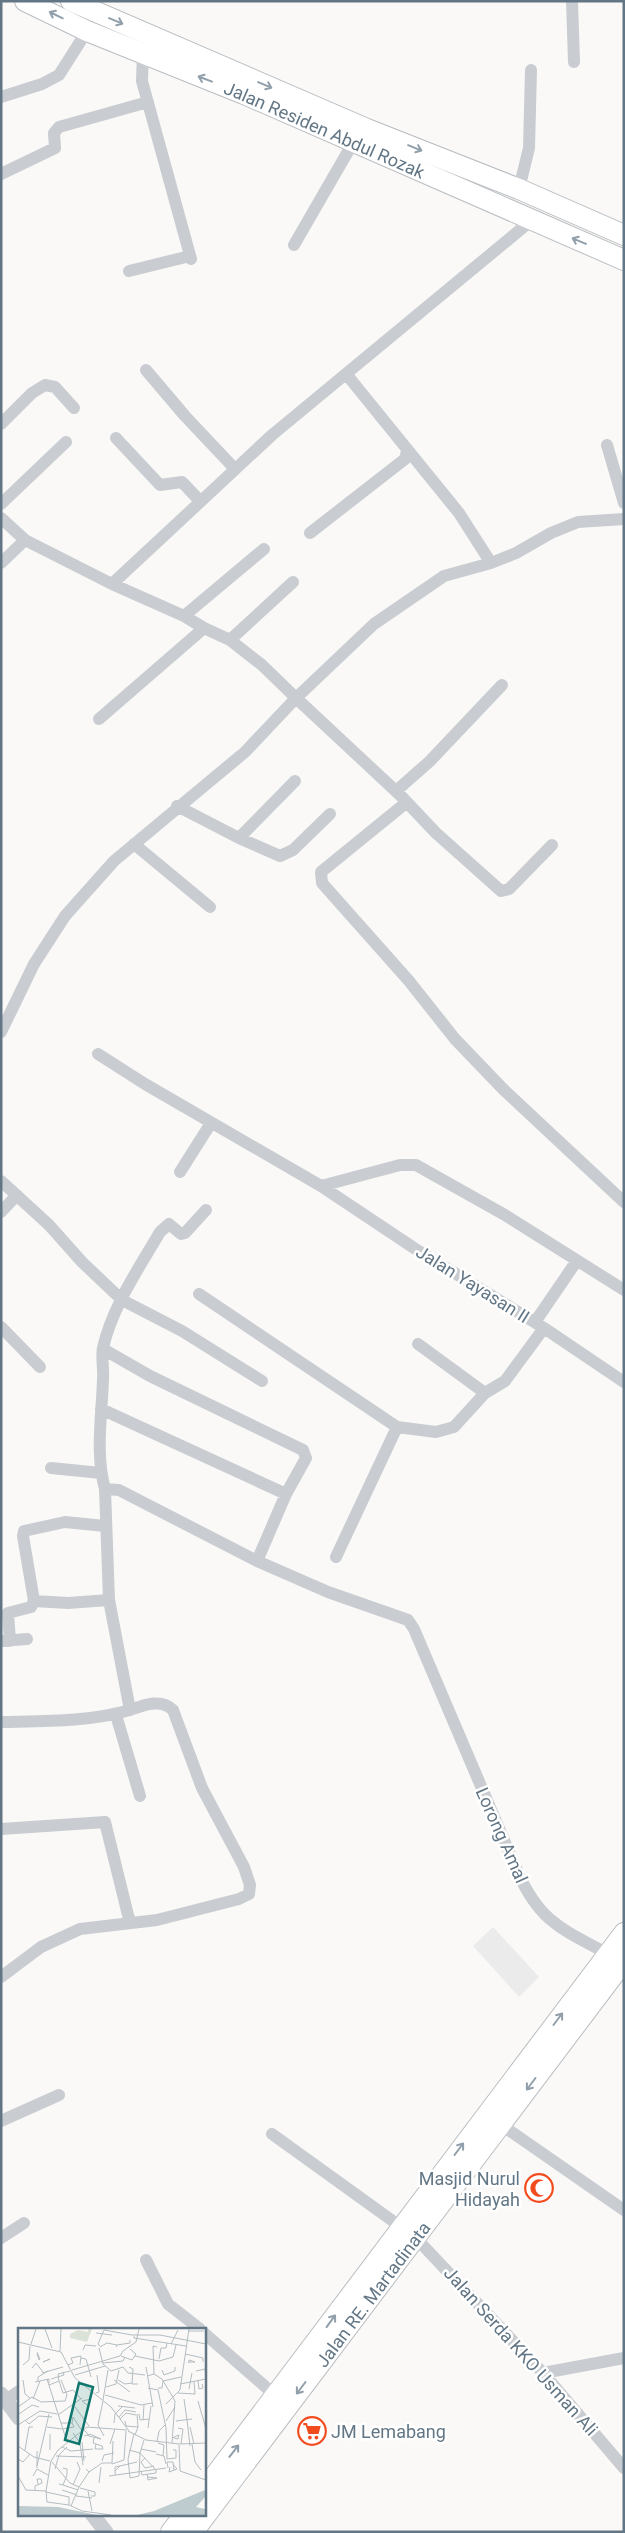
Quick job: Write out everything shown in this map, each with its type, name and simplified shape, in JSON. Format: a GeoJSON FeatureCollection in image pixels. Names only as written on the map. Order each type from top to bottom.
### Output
{"type":"FeatureCollection","features":[{"type":"Feature","properties":{"kind":"highway","name":"Jalan Residen Abdul Rozak"},"geometry":{"type":"LineString","coordinates":[[25,1],[88,31],[244,94],[360,136],[519,189],[624,235]]}},
{"type":"Feature","properties":{"kind":"highway","name":"Jalan Residen Abdul Rozak"},"geometry":{"type":"LineString","coordinates":[[72,1],[360,136],[532,220],[624,260]]}},
{"type":"Feature","properties":{"kind":"highway"},"geometry":{"type":"LineString","coordinates":[[205,2489],[276,2396],[408,2231],[616,1957],[624,1933]]}},
{"type":"Feature","properties":{"kind":"highway","name":"Jalan RE. Martadinata"},"geometry":{"type":"LineString","coordinates":[[205,2515],[408,2231],[500,2124],[616,1957]]}},
{"type":"Feature","properties":{"kind":"highway"},"geometry":{"type":"LineString","coordinates":[[172,2532],[184,2516]]}},
{"type":"Feature","properties":{"kind":"highway","name":"Jalan RE. Martadinata"},"geometry":{"type":"LineString","coordinates":[[193,2532],[204,2516]]}},
{"type":"Feature","properties":{"kind":"street"},"geometry":{"type":"LineString","coordinates":[[572,1],[574,62]]}},
{"type":"Feature","properties":{"kind":"street"},"geometry":{"type":"LineString","coordinates":[[1,97],[42,84],[59,75],[88,31]]}},
{"type":"Feature","properties":{"kind":"street"},"geometry":{"type":"LineString","coordinates":[[129,271],[191,258],[142,81],[143,54]]}},
{"type":"Feature","properties":{"kind":"street"},"geometry":{"type":"LineString","coordinates":[[519,189],[529,148],[531,70]]}},
{"type":"Feature","properties":{"kind":"street"},"geometry":{"type":"LineString","coordinates":[[1,174],[55,148],[54,133],[59,127],[148,102]]}},
{"type":"Feature","properties":{"kind":"street"},"geometry":{"type":"LineString","coordinates":[[294,245],[360,136]]}},
{"type":"Feature","properties":{"kind":"street"},"geometry":{"type":"LineString","coordinates":[[112,584],[272,435],[347,375],[532,220]]}},
{"type":"Feature","properties":{"kind":"street"},"geometry":{"type":"LineString","coordinates":[[146,370],[185,416],[235,469]]}},
{"type":"Feature","properties":{"kind":"street"},"geometry":{"type":"LineString","coordinates":[[347,375],[459,513],[491,563]]}},
{"type":"Feature","properties":{"kind":"street"},"geometry":{"type":"LineString","coordinates":[[1,424],[32,393],[45,385],[55,386],[74,408]]}},
{"type":"Feature","properties":{"kind":"street"},"geometry":{"type":"LineString","coordinates":[[116,438],[160,485],[182,482],[200,501]]}},
{"type":"Feature","properties":{"kind":"street"},"geometry":{"type":"LineString","coordinates":[[1,504],[66,442]]}},
{"type":"Feature","properties":{"kind":"street"},"geometry":{"type":"LineString","coordinates":[[607,445],[624,503]]}},
{"type":"Feature","properties":{"kind":"street"},"geometry":{"type":"LineString","coordinates":[[310,533],[405,459],[407,451]]}},
{"type":"Feature","properties":{"kind":"street"},"geometry":{"type":"LineString","coordinates":[[1,518],[25,540],[230,640],[262,665],[402,797],[436,833],[502,892],[509,889],[552,845]]}},
{"type":"Feature","properties":{"kind":"street"},"geometry":{"type":"LineString","coordinates":[[1,1032],[34,964],[64,916],[114,861],[177,806],[245,752],[296,698],[356,640],[389,612],[444,576],[491,563],[516,553],[566,526],[578,522],[624,519]]}},
{"type":"Feature","properties":{"kind":"street"},"geometry":{"type":"LineString","coordinates":[[1,563],[25,540]]}},
{"type":"Feature","properties":{"kind":"street"},"geometry":{"type":"LineString","coordinates":[[184,616],[264,549]]}},
{"type":"Feature","properties":{"kind":"street"},"geometry":{"type":"LineString","coordinates":[[230,640],[293,582]]}},
{"type":"Feature","properties":{"kind":"street"},"geometry":{"type":"LineString","coordinates":[[99,719],[204,628]]}},
{"type":"Feature","properties":{"kind":"street"},"geometry":{"type":"LineString","coordinates":[[502,685],[430,761],[402,797],[322,872],[322,883],[409,980],[455,1039],[503,1089],[624,1202]]}},
{"type":"Feature","properties":{"kind":"street"},"geometry":{"type":"LineString","coordinates":[[239,838],[295,781]]}},
{"type":"Feature","properties":{"kind":"street"},"geometry":{"type":"LineString","coordinates":[[177,806],[276,855],[284,855],[293,850],[330,814]]}},
{"type":"Feature","properties":{"kind":"street"},"geometry":{"type":"LineString","coordinates":[[134,844],[210,907]]}},
{"type":"Feature","properties":{"kind":"street","name":"Jalan Yayasan II"},"geometry":{"type":"LineString","coordinates":[[98,1054],[211,1123],[321,1186],[414,1248],[539,1325],[624,1382]]}},
{"type":"Feature","properties":{"kind":"street"},"geometry":{"type":"LineString","coordinates":[[180,1172],[211,1123]]}},
{"type":"Feature","properties":{"kind":"street"},"geometry":{"type":"LineString","coordinates":[[321,1186],[400,1165],[416,1165],[505,1216],[576,1262],[624,1290]]}},
{"type":"Feature","properties":{"kind":"street"},"geometry":{"type":"LineString","coordinates":[[1,1181],[50,1225],[82,1262],[122,1300],[182,1331],[262,1382]]}},
{"type":"Feature","properties":{"kind":"street"},"geometry":{"type":"LineString","coordinates":[[1,1212],[17,1195]]}},
{"type":"Feature","properties":{"kind":"street"},"geometry":{"type":"LineString","coordinates":[[130,1710],[109,1600],[105,1489],[101,1473],[103,1349],[122,1300],[165,1226],[170,1224],[183,1234],[206,1210]]}},
{"type":"Feature","properties":{"kind":"street"},"geometry":{"type":"LineString","coordinates":[[199,1294],[397,1427],[436,1432],[449,1429],[458,1424],[485,1392],[505,1381],[576,1262]]}},
{"type":"Feature","properties":{"kind":"street"},"geometry":{"type":"LineString","coordinates":[[1,1327],[40,1367]]}},
{"type":"Feature","properties":{"kind":"street"},"geometry":{"type":"LineString","coordinates":[[418,1344],[485,1392]]}},
{"type":"Feature","properties":{"kind":"street"},"geometry":{"type":"LineString","coordinates":[[103,1349],[150,1376],[301,1448],[306,1458],[286,1494],[257,1561]]}},
{"type":"Feature","properties":{"kind":"street"},"geometry":{"type":"LineString","coordinates":[[101,1409],[286,1494]]}},
{"type":"Feature","properties":{"kind":"street"},"geometry":{"type":"LineString","coordinates":[[336,1557],[397,1427]]}},
{"type":"Feature","properties":{"kind":"street"},"geometry":{"type":"LineString","coordinates":[[51,1468],[101,1473]]}},
{"type":"Feature","properties":{"kind":"street","name":"Lorong Amal"},"geometry":{"type":"LineString","coordinates":[[105,1489],[119,1490],[257,1561],[328,1592],[406,1618],[414,1629],[518,1873],[533,1903],[552,1922],[565,1931],[616,1957]]}},
{"type":"Feature","properties":{"kind":"street"},"geometry":{"type":"LineString","coordinates":[[27,1639],[6,1641],[8,1613],[32,1607],[34,1601],[23,1536],[24,1531],[65,1522],[105,1526]]}},
{"type":"Feature","properties":{"kind":"street"},"geometry":{"type":"LineString","coordinates":[[34,1601],[68,1603],[109,1600]]}},
{"type":"Feature","properties":{"kind":"street"},"geometry":{"type":"LineString","coordinates":[[1,1722],[116,1715],[155,1703],[166,1704],[173,1710],[202,1788],[244,1867],[250,1889],[248,1895],[239,1899],[157,1920],[94,1926],[69,1932],[41,1946],[1,1977]]}},
{"type":"Feature","properties":{"kind":"street"},"geometry":{"type":"LineString","coordinates":[[116,1715],[140,1796]]}},
{"type":"Feature","properties":{"kind":"street"},"geometry":{"type":"LineString","coordinates":[[1,1829],[105,1822],[130,1923]]}},
{"type":"Feature","properties":{"kind":"street"},"geometry":{"type":"LineString","coordinates":[[1,2120],[59,2095]]}},
{"type":"Feature","properties":{"kind":"street"},"geometry":{"type":"LineString","coordinates":[[500,2124],[624,2210]]}},
{"type":"Feature","properties":{"kind":"street","name":"Jalan Serda KKO Usman Ali"},"geometry":{"type":"LineString","coordinates":[[272,2134],[408,2231],[620,2455],[624,2468]]}},
{"type":"Feature","properties":{"kind":"street"},"geometry":{"type":"LineString","coordinates":[[1,2238],[24,2222]]}},
{"type":"Feature","properties":{"kind":"street"},"geometry":{"type":"LineString","coordinates":[[146,2260],[168,2304],[199,2328]]}},
{"type":"Feature","properties":{"kind":"street"},"geometry":{"type":"LineString","coordinates":[[205,2334],[276,2396]]}},
{"type":"Feature","properties":{"kind":"street"},"geometry":{"type":"LineString","coordinates":[[543,2373],[624,2358]]}},
{"type":"Feature","properties":{"kind":"street"},"geometry":{"type":"LineString","coordinates":[[18,2390],[3,2397],[18,2417]]}},
{"type":"Feature","properties":{"kind":"street"},"geometry":{"type":"LineString","coordinates":[[94,2516],[106,2532]]}},
{"type":"Feature","properties":{"kind":"shaded area"},"geometry":{"type":"Polygon","coordinates":[[[493,1927],[539,1977],[519,1997],[473,1946],[493,1927]]]}},
{"type":"Feature","properties":{"kind":"place","name":"Masjid Nurul Hidayah"},"geometry":{"type":"Point","coordinates":[539,2188]}},
{"type":"Feature","properties":{"kind":"place","name":"JM Lemabang"},"geometry":{"type":"Point","coordinates":[312,2431]}}]}
